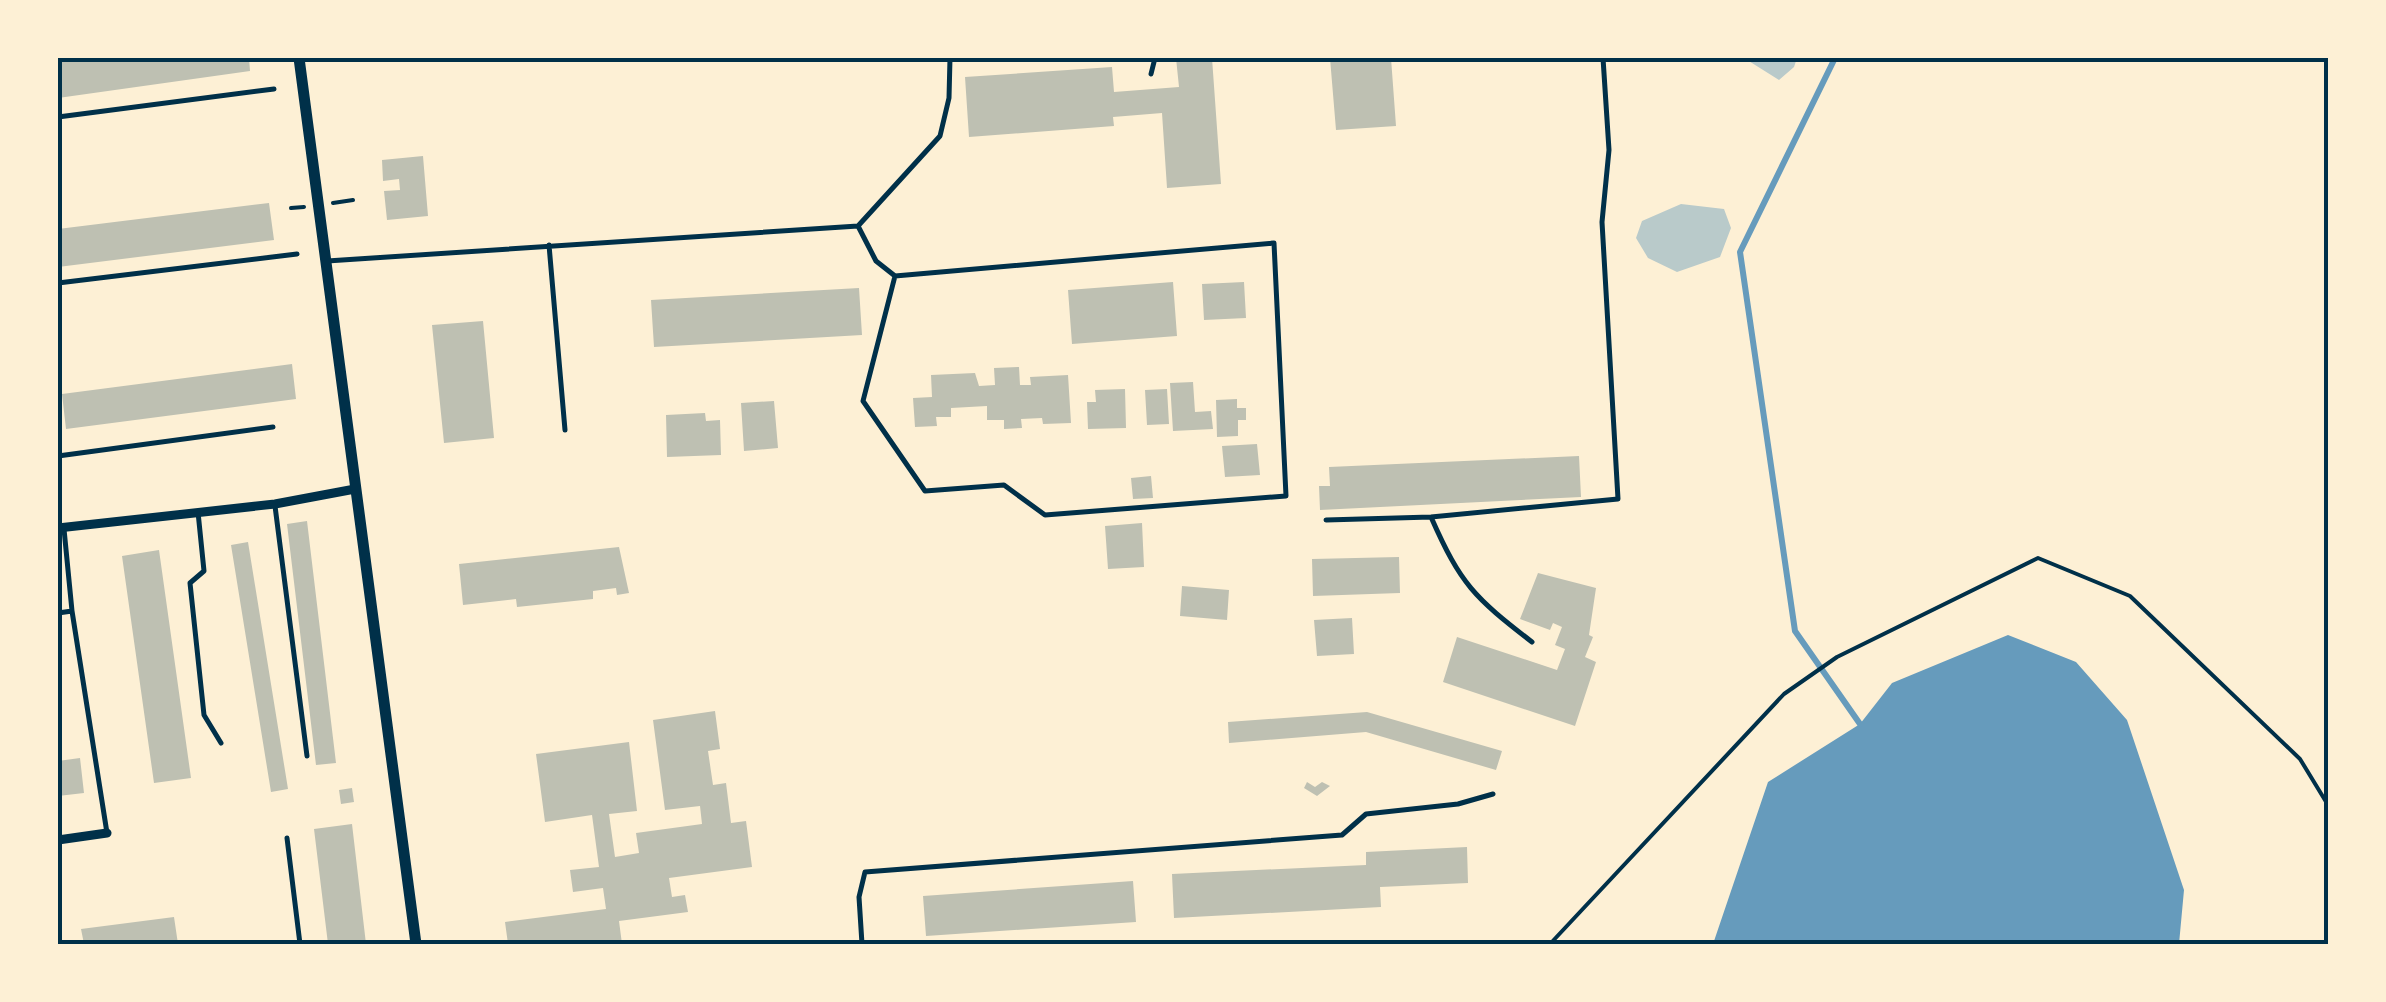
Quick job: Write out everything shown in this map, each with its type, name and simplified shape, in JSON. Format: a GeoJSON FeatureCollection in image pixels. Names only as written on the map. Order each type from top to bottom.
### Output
{"type":"FeatureCollection","features":[{"type":"Feature","properties":{"kind":"street"},"geometry":{"type":"LineString","coordinates":[[299,58],[416,944]]}},
{"type":"Feature","properties":{"kind":"street"},"geometry":{"type":"LineString","coordinates":[[61,528],[274,504],[355,489]]}},
{"type":"Feature","properties":{"kind":"street"},"geometry":{"type":"LineString","coordinates":[[58,840],[107,833]]}},
{"type":"Feature","properties":{"kind":"lane"},"geometry":{"type":"LineString","coordinates":[[324,261],[858,226],[940,136],[948,98],[950,58]]}},
{"type":"Feature","properties":{"kind":"lane"},"geometry":{"type":"LineString","coordinates":[[1152,74],[1156,58]]}},
{"type":"Feature","properties":{"kind":"lane"},"geometry":{"type":"LineString","coordinates":[[1326,520],[1431,517],[1618,499],[1602,222],[1609,150],[1603,58]]}},
{"type":"Feature","properties":{"kind":"lane"},"geometry":{"type":"LineString","coordinates":[[58,117],[274,89]]}},
{"type":"Feature","properties":{"kind":"lane"},"geometry":{"type":"LineString","coordinates":[[858,226],[876,261],[894,276],[1274,243],[1286,496],[1045,515],[1004,485],[925,491],[863,400],[894,276]]}},
{"type":"Feature","properties":{"kind":"lane"},"geometry":{"type":"LineString","coordinates":[[549,246],[566,430]]}},
{"type":"Feature","properties":{"kind":"lane"},"geometry":{"type":"LineString","coordinates":[[58,283],[297,254]]}},
{"type":"Feature","properties":{"kind":"lane"},"geometry":{"type":"LineString","coordinates":[[58,456],[273,427]]}},
{"type":"Feature","properties":{"kind":"lane"},"geometry":{"type":"LineString","coordinates":[[274,504],[307,756]]}},
{"type":"Feature","properties":{"kind":"lane"},"geometry":{"type":"LineString","coordinates":[[198,512],[204,571],[190,583],[204,715],[220,742]]}},
{"type":"Feature","properties":{"kind":"lane"},"geometry":{"type":"LineString","coordinates":[[1431,517],[1451,562],[1474,598],[1532,642]]}},
{"type":"Feature","properties":{"kind":"lane"},"geometry":{"type":"LineString","coordinates":[[61,528],[107,833]]}},
{"type":"Feature","properties":{"kind":"lane"},"geometry":{"type":"LineString","coordinates":[[58,613],[72,611]]}},
{"type":"Feature","properties":{"kind":"lane"},"geometry":{"type":"LineString","coordinates":[[862,944],[859,897],[864,872],[1342,834],[1366,814],[1458,804],[1494,794]]}},
{"type":"Feature","properties":{"kind":"lane"},"geometry":{"type":"LineString","coordinates":[[287,838],[300,944]]}},
{"type":"Feature","properties":{"kind":"path"},"geometry":{"type":"LineString","coordinates":[[1550,944],[1784,694],[1837,656],[2038,558],[2130,596],[2300,759],[2328,805]]}},
{"type":"Feature","properties":{"kind":"shaded area"},"geometry":{"type":"Polygon","coordinates":[[[1744,58],[1797,58],[1794,67],[1779,80],[1744,58]]]}},
{"type":"Feature","properties":{"kind":"shaded area"},"geometry":{"type":"Polygon","coordinates":[[[1681,204],[1724,209],[1731,228],[1720,257],[1677,272],[1648,258],[1636,238],[1642,221],[1681,204]]]}},
{"type":"Feature","properties":{"kind":"water"},"geometry":{"type":"Polygon","coordinates":[[[2008,635],[2076,662],[2127,720],[2184,890],[2179,944],[1713,944],[1768,782],[1860,724],[1892,683],[2008,635]]]}},
{"type":"Feature","properties":{"kind":"building"},"geometry":{"type":"Polygon","coordinates":[[[249,58],[250,71],[58,98],[58,60],[249,58]]]}},
{"type":"Feature","properties":{"kind":"building"},"geometry":{"type":"Polygon","coordinates":[[[1176,58],[1212,58],[1221,184],[1167,188],[1162,113],[1113,117],[1114,126],[969,137],[965,77],[1112,67],[1114,92],[1179,87],[1176,58]]]}},
{"type":"Feature","properties":{"kind":"building"},"geometry":{"type":"Polygon","coordinates":[[[1330,58],[1391,58],[1396,126],[1336,130],[1330,58]]]}},
{"type":"Feature","properties":{"kind":"building"},"geometry":{"type":"Polygon","coordinates":[[[423,156],[428,216],[387,220],[384,191],[400,190],[399,179],[383,181],[382,160],[423,156]]]}},
{"type":"Feature","properties":{"kind":"building"},"geometry":{"type":"Polygon","coordinates":[[[269,203],[274,240],[58,267],[58,229],[269,203]]]}},
{"type":"Feature","properties":{"kind":"building"},"geometry":{"type":"Polygon","coordinates":[[[1173,282],[1177,336],[1072,344],[1068,290],[1173,282]]]}},
{"type":"Feature","properties":{"kind":"building"},"geometry":{"type":"Polygon","coordinates":[[[1244,282],[1246,318],[1204,320],[1202,284],[1244,282]]]}},
{"type":"Feature","properties":{"kind":"building"},"geometry":{"type":"Polygon","coordinates":[[[859,288],[862,335],[654,347],[651,300],[859,288]]]}},
{"type":"Feature","properties":{"kind":"building"},"geometry":{"type":"Polygon","coordinates":[[[483,321],[494,438],[444,443],[432,325],[483,321]]]}},
{"type":"Feature","properties":{"kind":"building"},"geometry":{"type":"Polygon","coordinates":[[[292,364],[296,399],[66,429],[62,394],[292,364]]]}},
{"type":"Feature","properties":{"kind":"building"},"geometry":{"type":"Polygon","coordinates":[[[1019,367],[1020,385],[1031,385],[1030,377],[1068,375],[1071,423],[1043,424],[1042,418],[1021,419],[1022,428],[1004,429],[1004,420],[987,420],[987,406],[951,408],[951,417],[936,417],[937,426],[915,427],[913,398],[932,397],[931,375],[975,373],[979,386],[995,385],[994,368],[1019,367]]]}},
{"type":"Feature","properties":{"kind":"building"},"geometry":{"type":"Polygon","coordinates":[[[1193,382],[1195,412],[1211,411],[1213,429],[1173,431],[1170,383],[1193,382]]]}},
{"type":"Feature","properties":{"kind":"building"},"geometry":{"type":"Polygon","coordinates":[[[1125,389],[1126,428],[1088,429],[1087,402],[1096,402],[1095,390],[1125,389]]]}},
{"type":"Feature","properties":{"kind":"building"},"geometry":{"type":"Polygon","coordinates":[[[1167,389],[1169,424],[1147,425],[1145,390],[1167,389]]]}},
{"type":"Feature","properties":{"kind":"building"},"geometry":{"type":"Polygon","coordinates":[[[1237,399],[1237,408],[1246,408],[1246,420],[1238,420],[1238,436],[1217,437],[1216,400],[1237,399]]]}},
{"type":"Feature","properties":{"kind":"building"},"geometry":{"type":"Polygon","coordinates":[[[774,401],[778,448],[744,451],[741,403],[774,401]]]}},
{"type":"Feature","properties":{"kind":"building"},"geometry":{"type":"Polygon","coordinates":[[[705,413],[706,421],[720,420],[721,455],[667,457],[666,415],[705,413]]]}},
{"type":"Feature","properties":{"kind":"building"},"geometry":{"type":"Polygon","coordinates":[[[1257,444],[1260,475],[1225,477],[1222,446],[1257,444]]]}},
{"type":"Feature","properties":{"kind":"building"},"geometry":{"type":"Polygon","coordinates":[[[1579,456],[1581,497],[1320,510],[1319,486],[1330,486],[1329,467],[1579,456]]]}},
{"type":"Feature","properties":{"kind":"building"},"geometry":{"type":"Polygon","coordinates":[[[1151,476],[1153,498],[1133,499],[1131,478],[1151,476]]]}},
{"type":"Feature","properties":{"kind":"building"},"geometry":{"type":"Polygon","coordinates":[[[307,521],[336,763],[316,765],[287,524],[307,521]]]}},
{"type":"Feature","properties":{"kind":"building"},"geometry":{"type":"Polygon","coordinates":[[[1142,523],[1144,567],[1108,569],[1105,526],[1142,523]]]}},
{"type":"Feature","properties":{"kind":"building"},"geometry":{"type":"Polygon","coordinates":[[[248,542],[288,789],[271,792],[231,545],[248,542]]]}},
{"type":"Feature","properties":{"kind":"building"},"geometry":{"type":"Polygon","coordinates":[[[619,547],[629,593],[617,595],[616,588],[593,591],[593,599],[517,607],[516,599],[463,605],[459,564],[619,547]]]}},
{"type":"Feature","properties":{"kind":"building"},"geometry":{"type":"Polygon","coordinates":[[[159,550],[191,778],[154,783],[122,556],[159,550]]]}},
{"type":"Feature","properties":{"kind":"building"},"geometry":{"type":"Polygon","coordinates":[[[1399,557],[1400,593],[1313,596],[1312,559],[1399,557]]]}},
{"type":"Feature","properties":{"kind":"building"},"geometry":{"type":"Polygon","coordinates":[[[1538,573],[1596,588],[1589,635],[1593,637],[1585,657],[1596,662],[1575,726],[1443,682],[1457,637],[1557,670],[1565,649],[1555,645],[1562,627],[1553,623],[1550,630],[1520,619],[1538,573]]]}},
{"type":"Feature","properties":{"kind":"building"},"geometry":{"type":"Polygon","coordinates":[[[1182,586],[1229,590],[1227,620],[1180,616],[1182,586]]]}},
{"type":"Feature","properties":{"kind":"building"},"geometry":{"type":"Polygon","coordinates":[[[1352,618],[1354,654],[1317,656],[1314,620],[1352,618]]]}},
{"type":"Feature","properties":{"kind":"building"},"geometry":{"type":"Polygon","coordinates":[[[715,711],[720,749],[708,751],[713,785],[726,783],[731,823],[746,821],[752,867],[669,878],[672,897],[685,895],[688,912],[619,921],[622,944],[508,944],[505,922],[606,909],[603,888],[573,892],[570,870],[599,867],[592,815],[545,822],[536,754],[629,742],[637,811],[609,814],[615,857],[639,853],[636,833],[702,824],[700,806],[665,810],[653,720],[715,711]]]}},
{"type":"Feature","properties":{"kind":"building"},"geometry":{"type":"Polygon","coordinates":[[[1367,712],[1502,751],[1496,770],[1366,732],[1229,743],[1228,722],[1367,712]]]}},
{"type":"Feature","properties":{"kind":"building"},"geometry":{"type":"Polygon","coordinates":[[[80,758],[84,793],[58,796],[58,761],[80,758]]]}},
{"type":"Feature","properties":{"kind":"building"},"geometry":{"type":"Polygon","coordinates":[[[1307,782],[1315,787],[1322,782],[1330,786],[1317,796],[1304,788],[1307,782]]]}},
{"type":"Feature","properties":{"kind":"building"},"geometry":{"type":"Polygon","coordinates":[[[352,788],[354,802],[341,804],[339,790],[352,788]]]}},
{"type":"Feature","properties":{"kind":"building"},"geometry":{"type":"Polygon","coordinates":[[[352,824],[366,944],[328,944],[314,829],[352,824]]]}},
{"type":"Feature","properties":{"kind":"building"},"geometry":{"type":"Polygon","coordinates":[[[1467,847],[1468,883],[1380,887],[1381,907],[1174,918],[1172,874],[1366,865],[1366,852],[1467,847]]]}},
{"type":"Feature","properties":{"kind":"building"},"geometry":{"type":"Polygon","coordinates":[[[1133,881],[1136,922],[926,936],[923,896],[1133,881]]]}},
{"type":"Feature","properties":{"kind":"building"},"geometry":{"type":"Polygon","coordinates":[[[174,917],[178,944],[84,944],[81,929],[174,917]]]}},
{"type":"Feature","properties":{"kind":"waterway"},"geometry":{"type":"LineString","coordinates":[[1835,58],[1740,252],[1795,631],[1860,724]]}}]}
